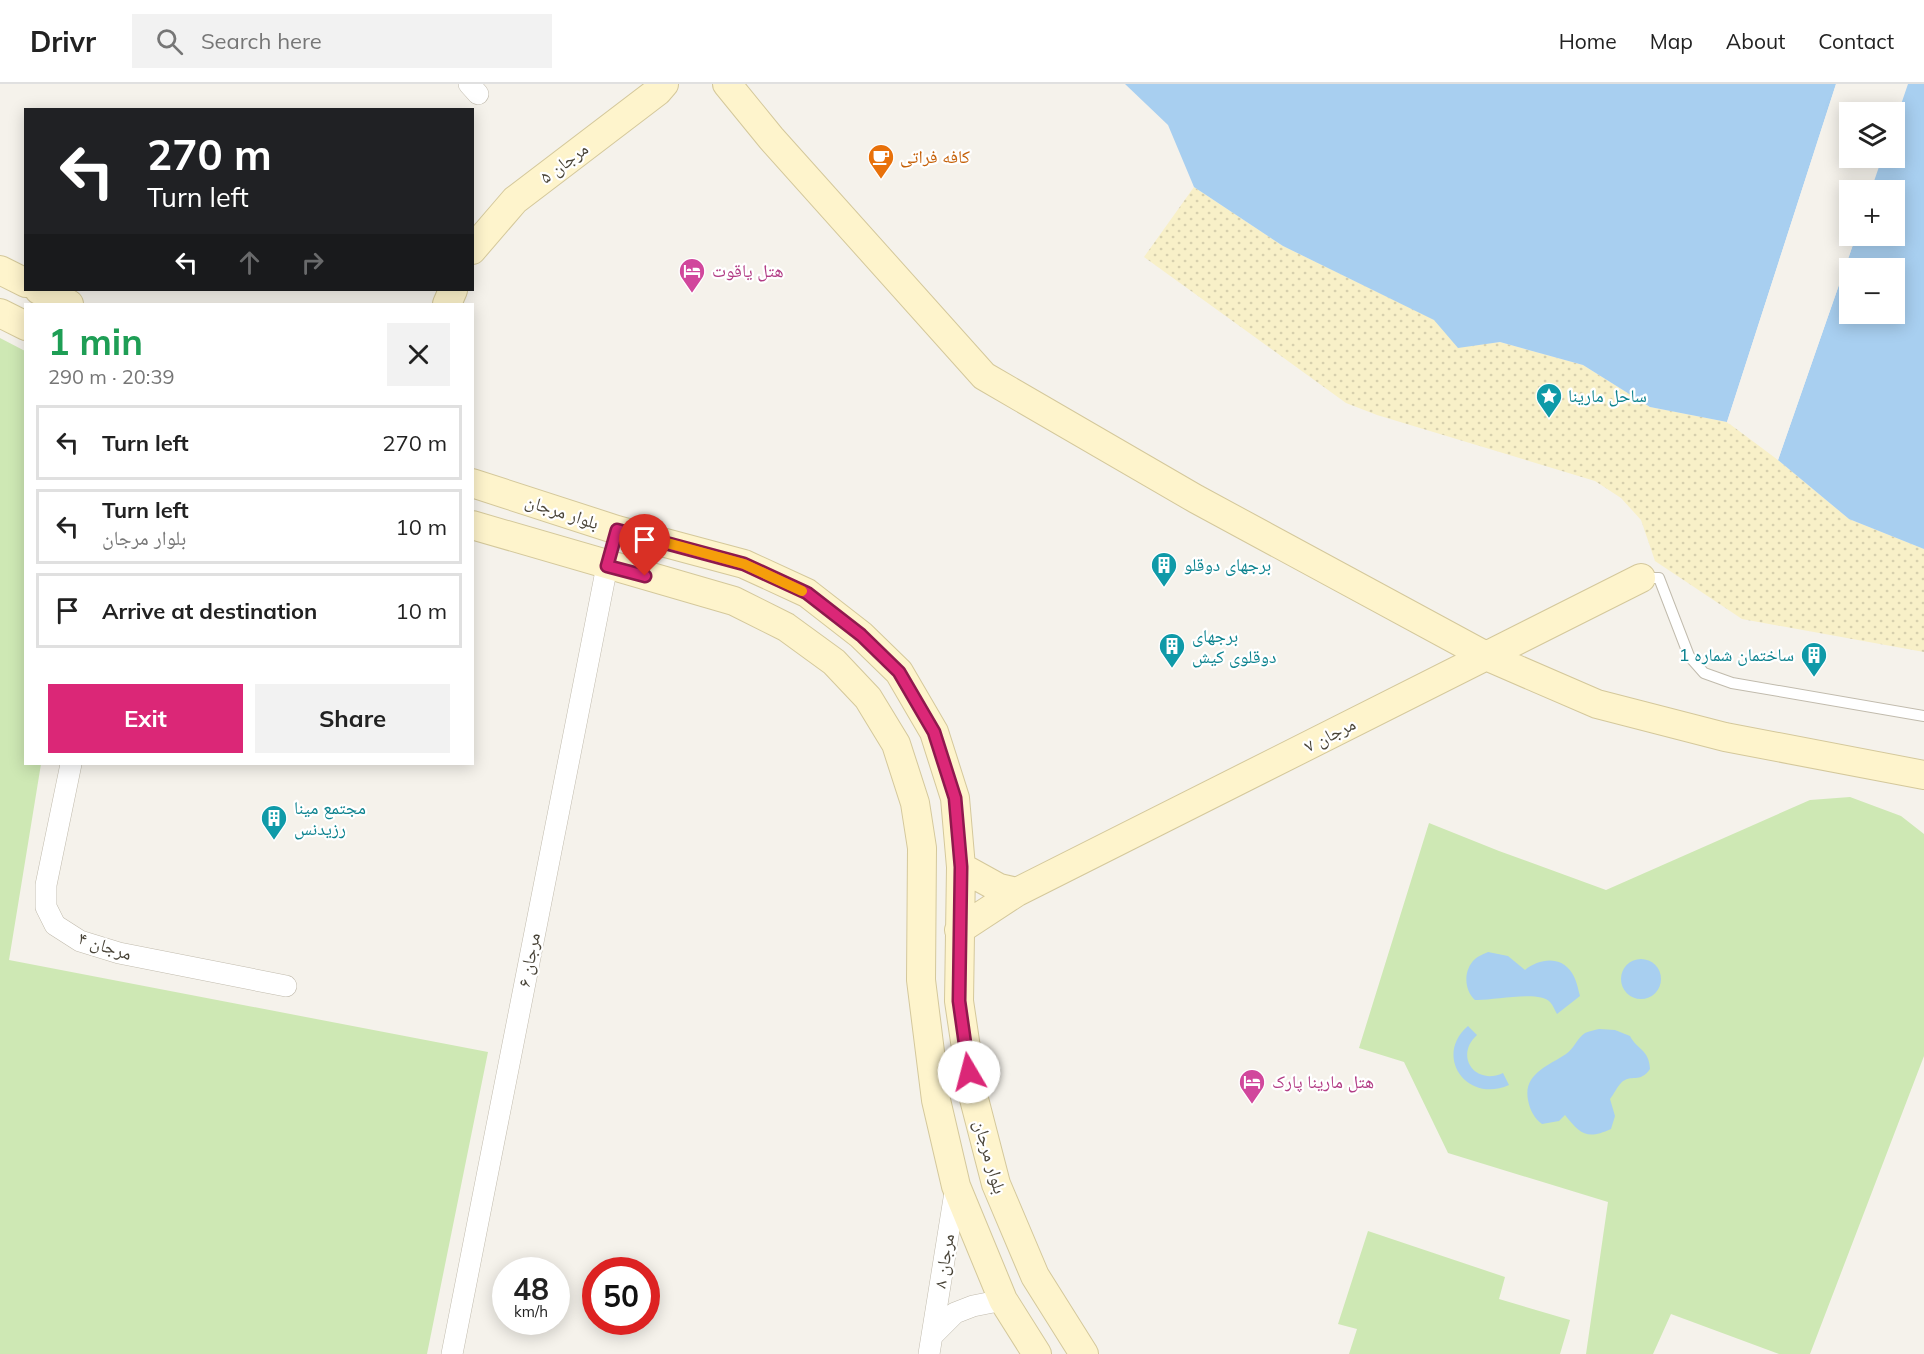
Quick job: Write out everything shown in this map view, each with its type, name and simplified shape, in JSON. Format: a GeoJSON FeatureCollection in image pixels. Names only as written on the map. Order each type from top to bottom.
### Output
{"type":"FeatureCollection","features":[{"type":"Feature","properties":{"kind":"street","name":"مرجان ۵"},"geometry":{"type":"LineString","coordinates":[[474,248],[515,200],[658,91],[664,84]]}},
{"type":"Feature","properties":{"kind":"street"},"geometry":{"type":"LineString","coordinates":[[727,84],[771,138],[984,376],[1196,499],[1486,656],[1597,704],[1725,737],[1924,775]]}},
{"type":"Feature","properties":{"kind":"street"},"geometry":{"type":"LineString","coordinates":[[0,270],[24,282]]}},
{"type":"Feature","properties":{"kind":"street"},"geometry":{"type":"LineString","coordinates":[[41,291],[67,303]]}},
{"type":"Feature","properties":{"kind":"street"},"geometry":{"type":"LineString","coordinates":[[0,313],[24,325]]}},
{"type":"Feature","properties":{"kind":"street","name":"بلوار مرجان"},"geometry":{"type":"LineString","coordinates":[[474,484],[617,530],[744,564],[807,593],[869,642],[899,672],[934,732],[955,798],[961,867],[959,930],[961,1013],[973,1095],[996,1184],[1035,1276],[1084,1354]]}},
{"type":"Feature","properties":{"kind":"street","name":"بلوار مرجان"},"geometry":{"type":"LineString","coordinates":[[474,526],[734,601],[786,627],[834,662],[868,698],[896,744],[915,803],[922,848],[921,980],[936,1100],[956,1186],[1003,1300],[1037,1354]]}},
{"type":"Feature","properties":{"kind":"street"},"geometry":{"type":"LineString","coordinates":[[607,566],[617,530]]}},
{"type":"Feature","properties":{"kind":"street","name":"مرجان ۶"},"geometry":{"type":"LineString","coordinates":[[452,1354],[607,566]]}},
{"type":"Feature","properties":{"kind":"street","name":"مرجان ۷"},"geometry":{"type":"LineString","coordinates":[[959,930],[1017,892],[1641,578]]}},
{"type":"Feature","properties":{"kind":"street","name":"مرجان ۴"},"geometry":{"type":"LineString","coordinates":[[71,765],[46,885],[46,906],[55,925],[80,941],[119,953],[286,986]]}},
{"type":"Feature","properties":{"kind":"street"},"geometry":{"type":"LineString","coordinates":[[961,867],[999,888],[1017,892]]}},
{"type":"Feature","properties":{"kind":"street","name":"مرجان ۸"},"geometry":{"type":"LineString","coordinates":[[931,1344],[956,1186]]}},
{"type":"Feature","properties":{"kind":"street","name":"مرجان ۸"},"geometry":{"type":"LineString","coordinates":[[931,1344],[955,1313],[973,1305],[1003,1300]]}},
{"type":"Feature","properties":{"kind":"lane"},"geometry":{"type":"LineString","coordinates":[[1641,578],[1659,578],[1689,656],[1704,673],[1732,683],[1924,717]]}},
{"type":"Feature","properties":{"kind":"green space"},"geometry":{"type":"Polygon","coordinates":[[[0,338],[24,350],[24,765],[41,765],[9,960],[488,1052],[427,1354],[0,1354],[0,338]]]}},
{"type":"Feature","properties":{"kind":"green space"},"geometry":{"type":"Polygon","coordinates":[[[1850,797],[1901,816],[1924,834],[1924,1056],[1810,1354],[1779,1354],[1671,1314],[1653,1354],[1586,1354],[1608,1202],[1448,1153],[1404,1062],[1359,1048],[1429,823],[1606,890],[1810,800],[1850,797]]]}},
{"type":"Feature","properties":{"kind":"green space"},"geometry":{"type":"Polygon","coordinates":[[[1368,1231],[1505,1277],[1499,1299],[1570,1320],[1560,1354],[1349,1354],[1357,1329],[1338,1324],[1368,1231]]]}},
{"type":"Feature","properties":{"kind":"sand","name":"ساحل مارینا"},"geometry":{"type":"Polygon","coordinates":[[[1194,187],[1283,246],[1435,320],[1458,347],[1500,342],[1583,365],[1650,407],[1727,422],[1778,460],[1849,519],[1924,549],[1924,652],[1742,619],[1655,561],[1641,520],[1621,498],[1595,481],[1377,415],[1346,403],[1144,257],[1194,187]]]}},
{"type":"Feature","properties":{"kind":"water"},"geometry":{"type":"Polygon","coordinates":[[[1125,84],[1836,84],[1727,422],[1650,407],[1583,365],[1500,342],[1458,348],[1434,320],[1283,246],[1194,187],[1168,125],[1125,84]]]}},
{"type":"Feature","properties":{"kind":"water"},"geometry":{"type":"Polygon","coordinates":[[[1908,84],[1924,84],[1924,549],[1849,519],[1778,460],[1839,285],[1839,324],[1905,324],[1905,258],[1848,258],[1853,246],[1905,246],[1905,180],[1874,180],[1879,168],[1905,168],[1905,102],[1902,102],[1908,84]]]}},
{"type":"Feature","properties":{"kind":"water"},"geometry":{"type":"Polygon","coordinates":[[[1488,952],[1508,956],[1525,970],[1543,961],[1562,963],[1573,975],[1580,996],[1557,1014],[1550,1002],[1536,997],[1475,1000],[1467,986],[1468,969],[1475,959],[1488,952]]]}},
{"type":"Feature","properties":{"kind":"water"},"geometry":{"type":"Polygon","coordinates":[[[1641,959],[1655,965],[1661,979],[1655,993],[1641,999],[1627,993],[1621,979],[1627,965],[1641,959]]]}},
{"type":"Feature","properties":{"kind":"water"},"geometry":{"type":"Polygon","coordinates":[[[1468,1026],[1477,1035],[1470,1043],[1467,1052],[1471,1067],[1484,1076],[1503,1073],[1509,1085],[1494,1089],[1480,1088],[1468,1083],[1460,1074],[1455,1063],[1454,1051],[1458,1038],[1468,1026]]]}},
{"type":"Feature","properties":{"kind":"water"},"geometry":{"type":"Polygon","coordinates":[[[1599,1029],[1615,1030],[1630,1036],[1645,1053],[1650,1069],[1643,1076],[1621,1083],[1610,1099],[1615,1116],[1611,1129],[1596,1134],[1585,1133],[1575,1127],[1565,1115],[1559,1121],[1542,1124],[1533,1114],[1528,1100],[1527,1091],[1533,1077],[1569,1052],[1585,1033],[1599,1029]]]}},
{"type":"Feature","properties":{"kind":"pier"},"geometry":{"type":"Polygon","coordinates":[[[1836,84],[1838,85],[1729,424],[1727,422],[1836,84]]]}},
{"type":"Feature","properties":{"kind":"pier"},"geometry":{"type":"Polygon","coordinates":[[[1849,246],[1853,246],[1848,258],[1844,258],[1849,246]]]}},
{"type":"Feature","properties":{"kind":"pier"},"geometry":{"type":"Polygon","coordinates":[[[1839,274],[1839,285],[1778,460],[1776,458],[1839,274]]]}},
{"type":"Feature","properties":{"kind":"slow traffic"},"geometry":{"type":"LineString","coordinates":[[649,538],[744,564],[802,591]]}},
{"type":"Feature","properties":{"kind":"place","name":"کافه فراتی"},"geometry":{"type":"Point","coordinates":[881,180]}},
{"type":"Feature","properties":{"kind":"place","name":"هتل یاقوت"},"geometry":{"type":"Point","coordinates":[692,294]}},
{"type":"Feature","properties":{"kind":"place","name":"ساحل مارینا"},"geometry":{"type":"Point","coordinates":[1549,419]}},
{"type":"Feature","properties":{"kind":"place","name":"برجهای دوقلو"},"geometry":{"type":"Point","coordinates":[1164,588]}},
{"type":"Feature","properties":{"kind":"place","name":"برجهای دوقلوی کیش"},"geometry":{"type":"Point","coordinates":[1172,669]}},
{"type":"Feature","properties":{"kind":"place","name":"ساختمان شماره 1"},"geometry":{"type":"Point","coordinates":[1814,678]}},
{"type":"Feature","properties":{"kind":"place","name":"مجتمع مینا رزیدنس"},"geometry":{"type":"Point","coordinates":[274,841]}},
{"type":"Feature","properties":{"kind":"place","name":"هتل مارینا پارک"},"geometry":{"type":"Point","coordinates":[1252,1105]}},
{"type":"Feature","properties":{"kind":"route"},"geometry":{"type":"LineString","coordinates":[[645,576],[607,566],[617,530],[744,564],[807,593],[861,635],[899,672],[934,732],[955,798],[961,867],[959,1001],[969,1072]]}}]}
